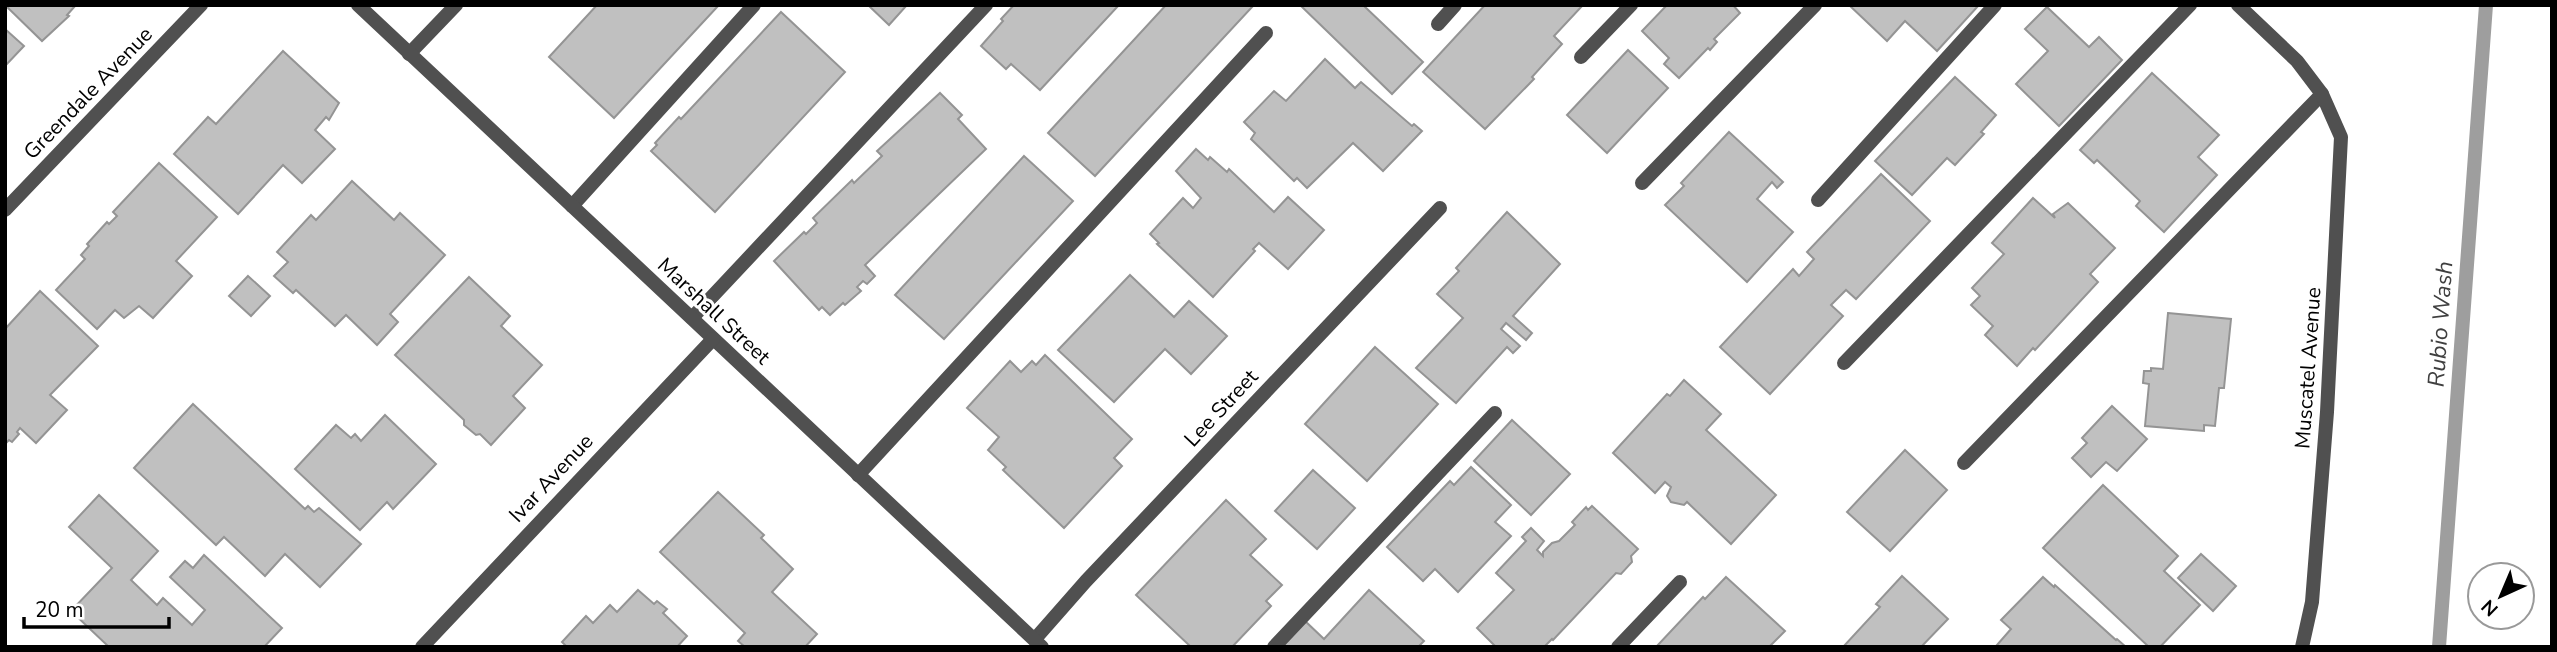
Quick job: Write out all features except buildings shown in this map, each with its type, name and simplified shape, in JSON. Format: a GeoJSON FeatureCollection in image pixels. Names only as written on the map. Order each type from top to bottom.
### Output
{"type":"FeatureCollection","features":[{"type":"Feature","properties":{"kind":"street","name":"Greendale Avenue"},"geometry":{"type":"LineString","coordinates":[[5,211],[201,5]]}},
{"type":"Feature","properties":{"kind":"street","name":"Marshall Street"},"geometry":{"type":"LineString","coordinates":[[358,5],[1039,643]]}},
{"type":"Feature","properties":{"kind":"street"},"geometry":{"type":"LineString","coordinates":[[410,54],[456,5]]}},
{"type":"Feature","properties":{"kind":"street"},"geometry":{"type":"LineString","coordinates":[[572,206],[754,5]]}},
{"type":"Feature","properties":{"kind":"street"},"geometry":{"type":"LineString","coordinates":[[692,318],[986,5]]}},
{"type":"Feature","properties":{"kind":"street"},"geometry":{"type":"LineString","coordinates":[[1438,24],[1455,5]]}},
{"type":"Feature","properties":{"kind":"street"},"geometry":{"type":"LineString","coordinates":[[1581,57],[1631,5]]}},
{"type":"Feature","properties":{"kind":"street"},"geometry":{"type":"LineString","coordinates":[[1642,183],[1815,5]]}},
{"type":"Feature","properties":{"kind":"street"},"geometry":{"type":"LineString","coordinates":[[1818,200],[1995,5]]}},
{"type":"Feature","properties":{"kind":"street"},"geometry":{"type":"LineString","coordinates":[[1844,363],[2190,5]]}},
{"type":"Feature","properties":{"kind":"street","name":"Muscatel Avenue"},"geometry":{"type":"LineString","coordinates":[[2238,5],[2297,61],[2322,94],[2340,137],[2327,412],[2313,588],[2302,647]]}},
{"type":"Feature","properties":{"kind":"street"},"geometry":{"type":"LineString","coordinates":[[858,475],[1266,33]]}},
{"type":"Feature","properties":{"kind":"street"},"geometry":{"type":"LineString","coordinates":[[1964,463],[2322,94]]}},
{"type":"Feature","properties":{"kind":"street","name":"Lee Street"},"geometry":{"type":"LineString","coordinates":[[1039,643],[1086,581],[1440,208]]}},
{"type":"Feature","properties":{"kind":"street","name":"Ivar Avenue"},"geometry":{"type":"LineString","coordinates":[[422,647],[713,339]]}},
{"type":"Feature","properties":{"kind":"street"},"geometry":{"type":"LineString","coordinates":[[1274,647],[1495,413]]}},
{"type":"Feature","properties":{"kind":"street"},"geometry":{"type":"LineString","coordinates":[[1618,647],[1680,582]]}},
{"type":"Feature","properties":{"kind":"waterway","name":"Rubio Wash"},"geometry":{"type":"LineString","coordinates":[[2439,647],[2486,5]]}}]}
